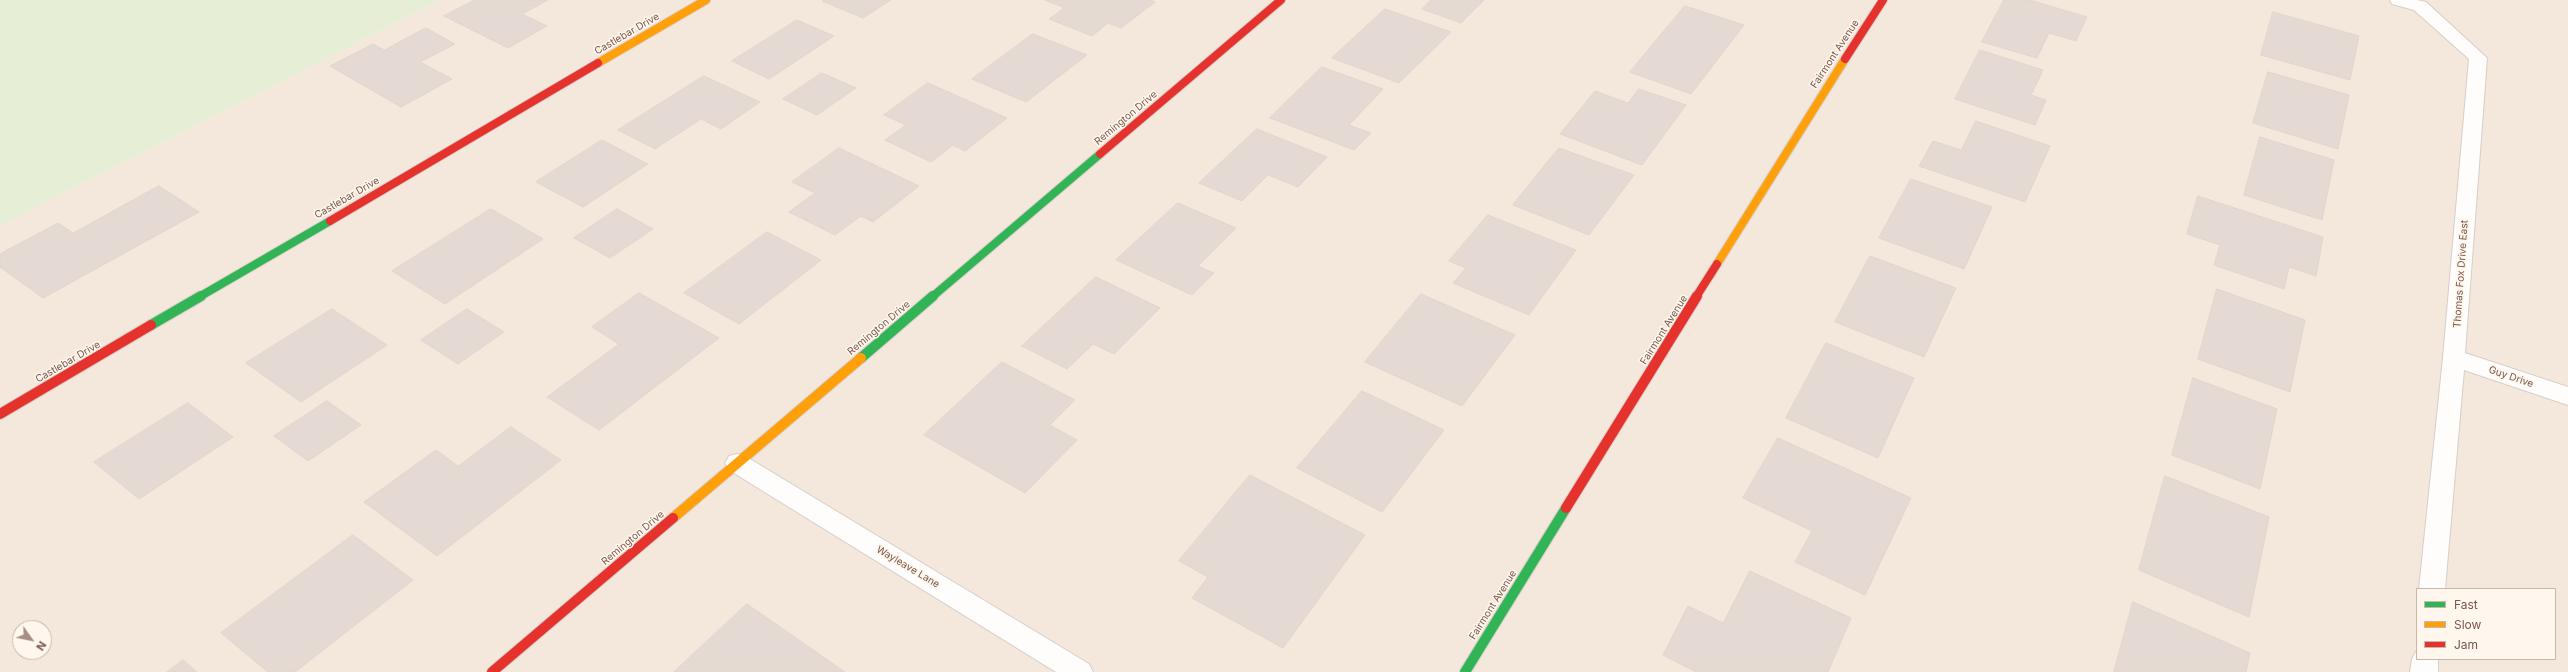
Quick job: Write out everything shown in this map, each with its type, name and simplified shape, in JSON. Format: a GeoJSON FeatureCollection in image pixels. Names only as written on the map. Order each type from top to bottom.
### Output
{"type":"FeatureCollection","features":[{"type":"Feature","properties":{"kind":"street","name":"Castlebar Drive"},"geometry":{"type":"LineString","coordinates":[[0,414],[706,0]]}},
{"type":"Feature","properties":{"kind":"street","name":"Remington Drive"},"geometry":{"type":"LineString","coordinates":[[492,672],[1281,0]]}},
{"type":"Feature","properties":{"kind":"street","name":"Fairmont Avenue"},"geometry":{"type":"LineString","coordinates":[[1465,672],[1809,116],[1883,0]]}},
{"type":"Feature","properties":{"kind":"street","name":"Thomas Fox Drive East"},"geometry":{"type":"LineString","coordinates":[[2398,0],[2420,6],[2478,58],[2454,358],[2432,588]]}},
{"type":"Feature","properties":{"kind":"street","name":"Guy Drive"},"geometry":{"type":"LineString","coordinates":[[2454,358],[2568,396]]}},
{"type":"Feature","properties":{"kind":"street","name":"Wayleave Lane"},"geometry":{"type":"LineString","coordinates":[[738,463],[1080,672]]}},
{"type":"Feature","properties":{"kind":"street"},"geometry":{"type":"LineString","coordinates":[[2424,672],[2425,660]]}},
{"type":"Feature","properties":{"kind":"shaded area"},"geometry":{"type":"Polygon","coordinates":[[[440,0],[2568,0],[2568,672],[0,672],[0,226],[440,0]]]}},
{"type":"Feature","properties":{"kind":"green space"},"geometry":{"type":"Polygon","coordinates":[[[0,0],[440,0],[0,226],[0,0]]]}},
{"type":"Feature","properties":{"kind":"building"},"geometry":{"type":"Polygon","coordinates":[[[475,0],[548,0],[522,14],[547,26],[508,48],[444,16],[475,0]]]}},
{"type":"Feature","properties":{"kind":"building"},"geometry":{"type":"Polygon","coordinates":[[[823,0],[891,0],[863,18],[822,1],[823,0]]]}},
{"type":"Feature","properties":{"kind":"building"},"geometry":{"type":"Polygon","coordinates":[[[1045,0],[1150,0],[1155,2],[1121,28],[1108,23],[1092,36],[1049,19],[1064,8],[1045,0]]]}},
{"type":"Feature","properties":{"kind":"building"},"geometry":{"type":"Polygon","coordinates":[[[1431,0],[1484,0],[1461,23],[1422,9],[1431,0]]]}},
{"type":"Feature","properties":{"kind":"building"},"geometry":{"type":"Polygon","coordinates":[[[2004,0],[2030,0],[2087,17],[2076,41],[2049,33],[2037,58],[1982,42],[2004,0]]]}},
{"type":"Feature","properties":{"kind":"building"},"geometry":{"type":"Polygon","coordinates":[[[1685,6],[1744,25],[1691,94],[1630,72],[1685,6]]]}},
{"type":"Feature","properties":{"kind":"building"},"geometry":{"type":"Polygon","coordinates":[[[1385,9],[1451,32],[1399,83],[1332,58],[1385,9]]]}},
{"type":"Feature","properties":{"kind":"building"},"geometry":{"type":"Polygon","coordinates":[[[2273,12],[2359,36],[2350,80],[2261,55],[2273,12]]]}},
{"type":"Feature","properties":{"kind":"building"},"geometry":{"type":"Polygon","coordinates":[[[797,20],[834,36],[769,79],[732,61],[797,20]]]}},
{"type":"Feature","properties":{"kind":"building"},"geometry":{"type":"Polygon","coordinates":[[[426,28],[455,44],[420,62],[452,79],[401,107],[330,66],[373,44],[384,50],[426,28]]]}},
{"type":"Feature","properties":{"kind":"building"},"geometry":{"type":"Polygon","coordinates":[[[1033,34],[1087,55],[1026,102],[972,79],[1033,34]]]}},
{"type":"Feature","properties":{"kind":"building"},"geometry":{"type":"Polygon","coordinates":[[[1980,50],[2043,70],[2031,95],[2046,100],[2035,125],[1955,99],[1980,50]]]}},
{"type":"Feature","properties":{"kind":"building"},"geometry":{"type":"Polygon","coordinates":[[[1322,67],[1383,89],[1349,125],[1371,133],[1354,150],[1270,118],[1322,67]]]}},
{"type":"Feature","properties":{"kind":"building"},"geometry":{"type":"Polygon","coordinates":[[[2268,72],[2349,95],[2338,149],[2253,123],[2268,72]]]}},
{"type":"Feature","properties":{"kind":"building"},"geometry":{"type":"Polygon","coordinates":[[[822,73],[856,88],[817,115],[783,99],[822,73]]]}},
{"type":"Feature","properties":{"kind":"building"},"geometry":{"type":"Polygon","coordinates":[[[704,76],[760,102],[721,129],[701,119],[655,149],[618,130],[704,76]]]}},
{"type":"Feature","properties":{"kind":"building"},"geometry":{"type":"Polygon","coordinates":[[[928,83],[1007,118],[965,151],[953,145],[931,162],[885,140],[906,125],[884,115],[928,83]]]}},
{"type":"Feature","properties":{"kind":"building"},"geometry":{"type":"Polygon","coordinates":[[[1639,89],[1686,105],[1642,165],[1560,134],[1595,91],[1628,103],[1639,89]]]}},
{"type":"Feature","properties":{"kind":"building"},"geometry":{"type":"Polygon","coordinates":[[[1976,121],[2050,146],[2025,202],[1919,166],[1933,141],[1961,150],[1976,121]]]}},
{"type":"Feature","properties":{"kind":"building"},"geometry":{"type":"Polygon","coordinates":[[[1257,129],[1327,157],[1298,187],[1268,175],[1242,201],[1199,183],[1257,129]]]}},
{"type":"Feature","properties":{"kind":"building"},"geometry":{"type":"Polygon","coordinates":[[[2260,137],[2334,160],[2322,220],[2244,195],[2260,137]]]}},
{"type":"Feature","properties":{"kind":"building"},"geometry":{"type":"Polygon","coordinates":[[[602,140],[648,164],[583,207],[536,182],[602,140]]]}},
{"type":"Feature","properties":{"kind":"building"},"geometry":{"type":"Polygon","coordinates":[[[839,148],[919,186],[873,222],[861,216],[835,235],[789,212],[815,193],[792,182],[839,148]]]}},
{"type":"Feature","properties":{"kind":"building"},"geometry":{"type":"Polygon","coordinates":[[[1559,148],[1634,175],[1589,235],[1513,205],[1559,148]]]}},
{"type":"Feature","properties":{"kind":"building"},"geometry":{"type":"Polygon","coordinates":[[[1911,179],[1992,207],[1964,269],[1879,238],[1911,179]]]}},
{"type":"Feature","properties":{"kind":"building"},"geometry":{"type":"Polygon","coordinates":[[[159,186],[199,212],[43,298],[0,267],[0,254],[58,223],[73,233],[159,186]]]}},
{"type":"Feature","properties":{"kind":"building"},"geometry":{"type":"Polygon","coordinates":[[[2198,196],[2323,237],[2316,276],[2289,267],[2284,289],[2214,265],[2220,245],[2187,234],[2198,196]]]}},
{"type":"Feature","properties":{"kind":"building"},"geometry":{"type":"Polygon","coordinates":[[[1178,203],[1236,228],[1198,266],[1214,273],[1192,295],[1116,260],[1178,203]]]}},
{"type":"Feature","properties":{"kind":"building"},"geometry":{"type":"Polygon","coordinates":[[[491,209],[543,239],[445,304],[392,271],[491,209]]]}},
{"type":"Feature","properties":{"kind":"building"},"geometry":{"type":"Polygon","coordinates":[[[617,209],[653,229],[610,258],[574,238],[617,209]]]}},
{"type":"Feature","properties":{"kind":"building"},"geometry":{"type":"Polygon","coordinates":[[[1488,215],[1576,250],[1529,315],[1453,283],[1466,268],[1449,261],[1488,215]]]}},
{"type":"Feature","properties":{"kind":"building"},"geometry":{"type":"Polygon","coordinates":[[[767,232],[821,260],[739,324],[684,293],[767,232]]]}},
{"type":"Feature","properties":{"kind":"building"},"geometry":{"type":"Polygon","coordinates":[[[1870,256],[1956,288],[1924,357],[1835,322],[1870,256]]]}},
{"type":"Feature","properties":{"kind":"building"},"geometry":{"type":"Polygon","coordinates":[[[1096,277],[1160,308],[1114,354],[1093,344],[1067,369],[1022,346],[1096,277]]]}},
{"type":"Feature","properties":{"kind":"building"},"geometry":{"type":"Polygon","coordinates":[[[2217,289],[2305,320],[2290,392],[2198,359],[2217,289]]]}},
{"type":"Feature","properties":{"kind":"building"},"geometry":{"type":"Polygon","coordinates":[[[639,293],[719,338],[599,430],[547,397],[619,344],[592,327],[639,293]]]}},
{"type":"Feature","properties":{"kind":"building"},"geometry":{"type":"Polygon","coordinates":[[[1421,294],[1515,335],[1462,406],[1365,362],[1421,294]]]}},
{"type":"Feature","properties":{"kind":"building"},"geometry":{"type":"Polygon","coordinates":[[[332,309],[387,345],[301,402],[246,363],[332,309]]]}},
{"type":"Feature","properties":{"kind":"building"},"geometry":{"type":"Polygon","coordinates":[[[467,309],[504,332],[458,364],[421,340],[467,309]]]}},
{"type":"Feature","properties":{"kind":"building"},"geometry":{"type":"Polygon","coordinates":[[[1826,343],[1914,378],[1878,458],[1786,418],[1826,343]]]}},
{"type":"Feature","properties":{"kind":"building"},"geometry":{"type":"Polygon","coordinates":[[[1002,362],[1075,400],[1050,425],[1077,440],[1025,493],[924,435],[1002,362]]]}},
{"type":"Feature","properties":{"kind":"building"},"geometry":{"type":"Polygon","coordinates":[[[2193,378],[2277,409],[2260,489],[2172,455],[2193,378]]]}},
{"type":"Feature","properties":{"kind":"building"},"geometry":{"type":"Polygon","coordinates":[[[1362,391],[1444,430],[1382,512],[1297,468],[1362,391]]]}},
{"type":"Feature","properties":{"kind":"building"},"geometry":{"type":"Polygon","coordinates":[[[327,401],[361,425],[308,461],[274,436],[327,401]]]}},
{"type":"Feature","properties":{"kind":"building"},"geometry":{"type":"Polygon","coordinates":[[[188,403],[233,437],[139,499],[94,462],[188,403]]]}},
{"type":"Feature","properties":{"kind":"building"},"geometry":{"type":"Polygon","coordinates":[[[511,427],[561,460],[437,556],[364,502],[436,450],[458,466],[511,427]]]}},
{"type":"Feature","properties":{"kind":"building"},"geometry":{"type":"Polygon","coordinates":[[[1778,438],[1911,498],[1865,595],[1795,562],[1812,531],[1743,498],[1778,438]]]}},
{"type":"Feature","properties":{"kind":"building"},"geometry":{"type":"Polygon","coordinates":[[[1250,475],[1365,535],[1283,648],[1192,598],[1208,577],[1179,561],[1250,475]]]}},
{"type":"Feature","properties":{"kind":"building"},"geometry":{"type":"Polygon","coordinates":[[[2165,476],[2269,517],[2249,617],[2139,570],[2165,476]]]}},
{"type":"Feature","properties":{"kind":"building"},"geometry":{"type":"Polygon","coordinates":[[[353,535],[413,580],[295,672],[268,672],[221,633],[353,535]]]}},
{"type":"Feature","properties":{"kind":"building"},"geometry":{"type":"Polygon","coordinates":[[[1750,571],[1851,618],[1828,672],[1696,672],[1663,655],[1688,606],[1723,623],[1750,571]]]}},
{"type":"Feature","properties":{"kind":"building"},"geometry":{"type":"Polygon","coordinates":[[[2133,602],[2250,653],[2246,672],[2114,672],[2133,602]]]}},
{"type":"Feature","properties":{"kind":"building"},"geometry":{"type":"Polygon","coordinates":[[[747,604],[845,672],[674,672],[747,604]]]}},
{"type":"Feature","properties":{"kind":"building"},"geometry":{"type":"Polygon","coordinates":[[[183,660],[197,672],[167,672],[183,660]]]}},
{"type":"Feature","properties":{"kind":"traffic: fast"},"geometry":{"type":"LineString","coordinates":[[861,358],[1100,154]]}},
{"type":"Feature","properties":{"kind":"traffic: fast"},"geometry":{"type":"LineString","coordinates":[[151,325],[330,221]]}},
{"type":"Feature","properties":{"kind":"traffic: fast"},"geometry":{"type":"LineString","coordinates":[[1465,672],[1566,508]]}},
{"type":"Feature","properties":{"kind":"traffic: slow"},"geometry":{"type":"LineString","coordinates":[[598,63],[706,0]]}},
{"type":"Feature","properties":{"kind":"traffic: slow"},"geometry":{"type":"LineString","coordinates":[[1717,264],[1845,59]]}},
{"type":"Feature","properties":{"kind":"traffic: slow"},"geometry":{"type":"LineString","coordinates":[[673,518],[861,358]]}},
{"type":"Feature","properties":{"kind":"traffic: jam"},"geometry":{"type":"LineString","coordinates":[[1100,154],[1281,0]]}},
{"type":"Feature","properties":{"kind":"traffic: jam"},"geometry":{"type":"LineString","coordinates":[[1845,59],[1883,0]]}},
{"type":"Feature","properties":{"kind":"traffic: jam"},"geometry":{"type":"LineString","coordinates":[[330,221],[598,63]]}},
{"type":"Feature","properties":{"kind":"traffic: jam"},"geometry":{"type":"LineString","coordinates":[[1566,508],[1717,264]]}},
{"type":"Feature","properties":{"kind":"traffic: jam"},"geometry":{"type":"LineString","coordinates":[[0,414],[151,325]]}},
{"type":"Feature","properties":{"kind":"traffic: jam"},"geometry":{"type":"LineString","coordinates":[[492,672],[673,518]]}}]}
